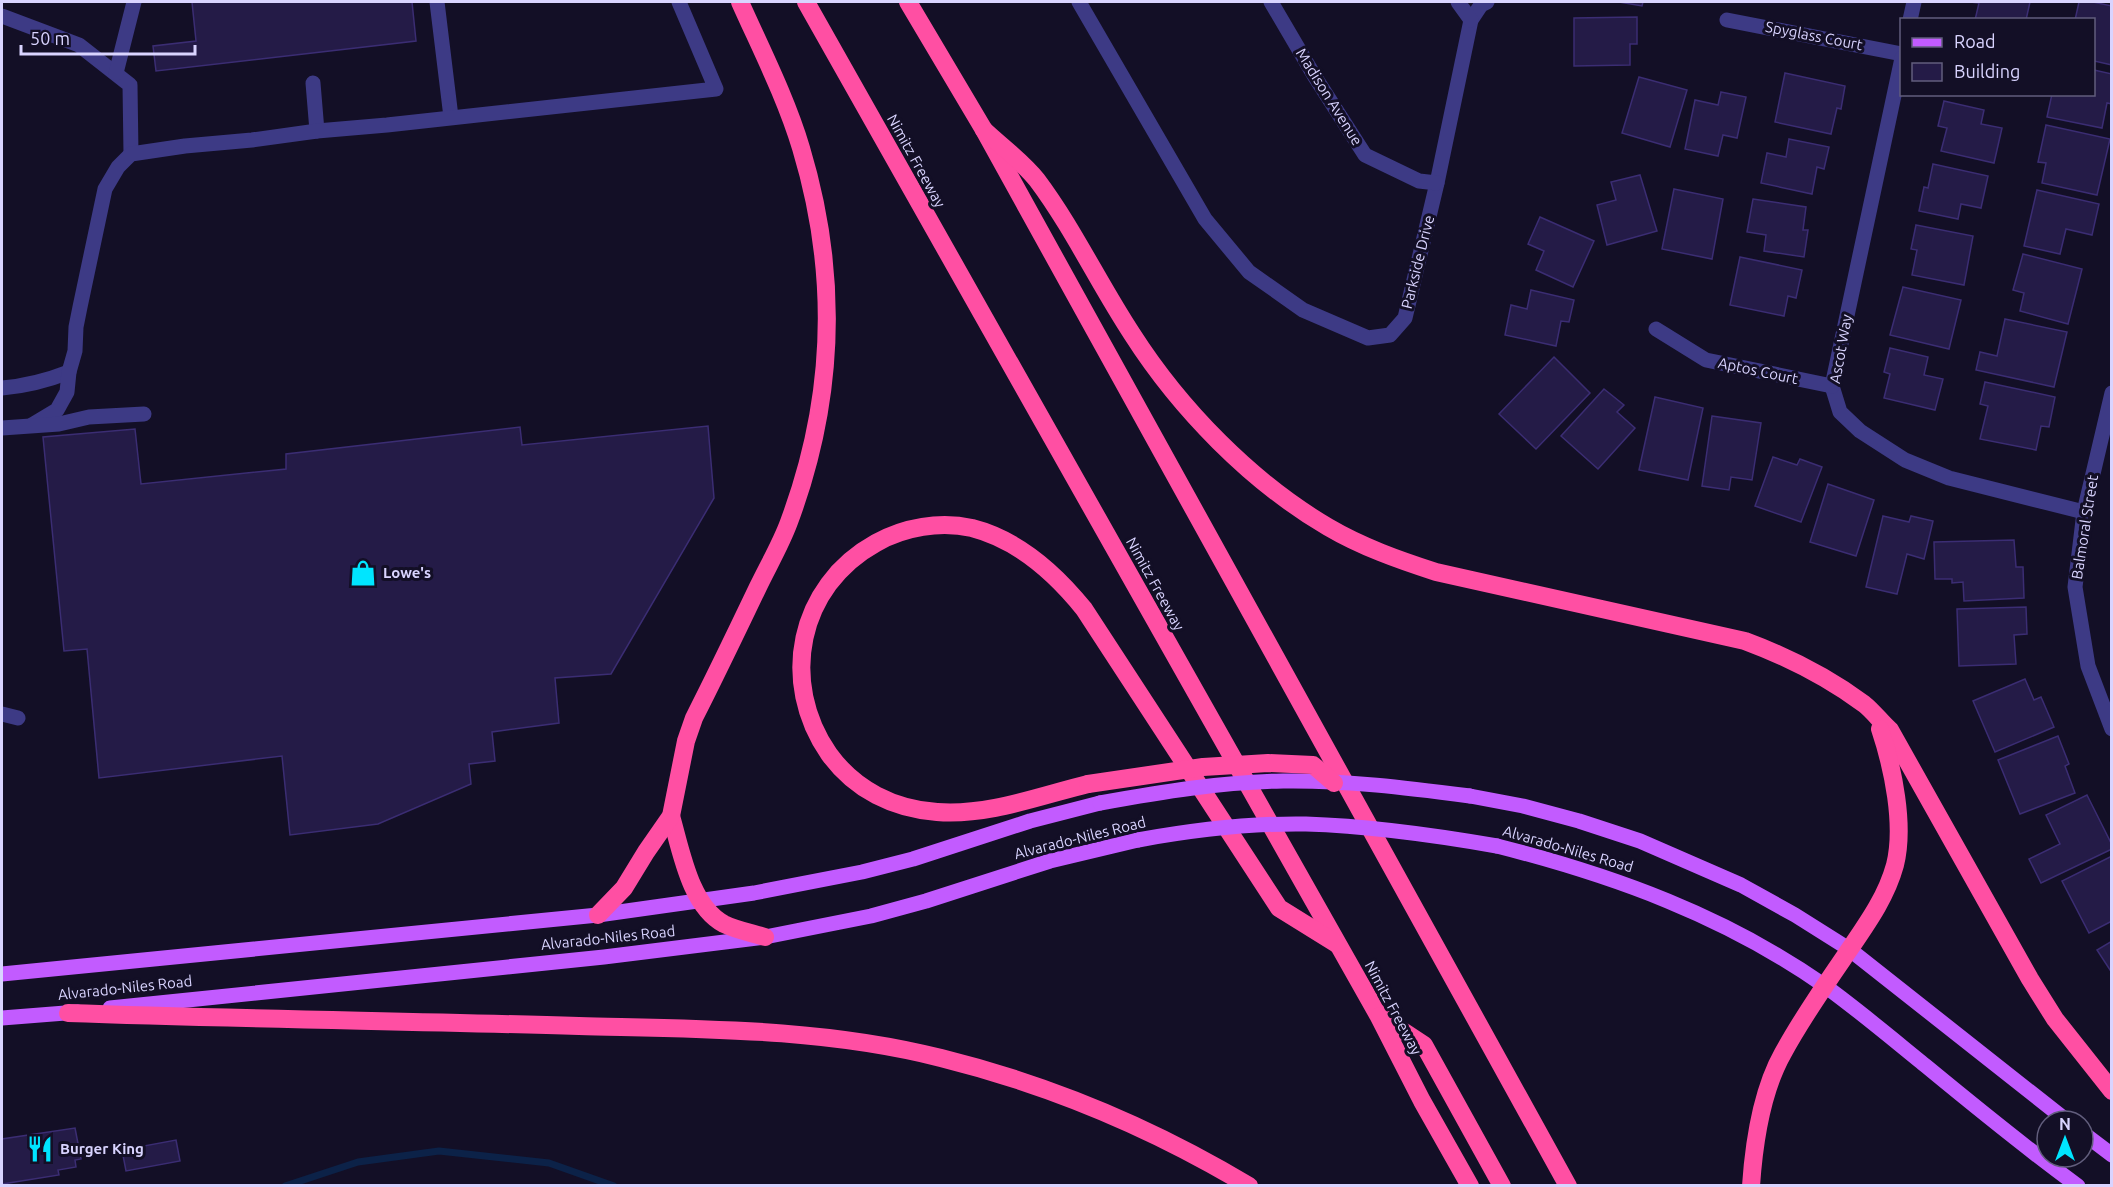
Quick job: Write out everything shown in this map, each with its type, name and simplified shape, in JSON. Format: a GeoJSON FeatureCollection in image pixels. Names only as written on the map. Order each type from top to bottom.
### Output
{"type":"FeatureCollection","features":[{"type":"Feature","properties":{"kind":"highway"},"geometry":{"type":"LineString","coordinates":[[598,915],[624,888],[671,816],[686,741],[694,718],[789,524],[820,411],[825,374],[828,297],[820,226],[801,145],[740,2]]}},
{"type":"Feature","properties":{"kind":"highway","name":"Nimitz Freeway"},"geometry":{"type":"LineString","coordinates":[[806,2],[1339,945],[1422,1101],[1470,1185]]}},
{"type":"Feature","properties":{"kind":"highway"},"geometry":{"type":"LineString","coordinates":[[908,2],[984,130],[1568,1185]]}},
{"type":"Feature","properties":{"kind":"highway"},"geometry":{"type":"LineString","coordinates":[[984,130],[1035,178],[1065,222],[1132,335],[1180,399],[1234,455],[1287,499],[1327,526],[1393,559],[1437,572],[1745,641],[1783,655],[1812,670],[1865,705],[1890,730],[2030,980],[2055,1020],[2112,1091]]}},
{"type":"Feature","properties":{"kind":"highway"},"geometry":{"type":"LineString","coordinates":[[1334,783],[1312,765],[1268,763],[1203,768],[1088,784],[982,811],[938,812],[907,808],[881,799],[856,783],[836,764],[821,742],[808,716],[802,690],[801,665],[804,638],[812,612],[826,587],[844,566],[865,549],[890,535],[917,527],[945,525],[972,528],[999,537],[1046,568],[1084,609],[1279,908],[1339,945]]}},
{"type":"Feature","properties":{"kind":"highway"},"geometry":{"type":"LineString","coordinates":[[1751,1185],[1755,1142],[1769,1086],[1782,1054],[1873,914],[1887,889],[1895,863],[1898,837],[1897,806],[1889,755],[1880,728],[1865,705]]}},
{"type":"Feature","properties":{"kind":"highway"},"geometry":{"type":"LineString","coordinates":[[671,816],[689,875],[700,901],[723,923],[765,937]]}},
{"type":"Feature","properties":{"kind":"highway"},"geometry":{"type":"LineString","coordinates":[[68,1012],[193,1018],[723,1029],[834,1038],[939,1057],[1044,1089],[1148,1131],[1250,1185]]}},
{"type":"Feature","properties":{"kind":"highway"},"geometry":{"type":"LineString","coordinates":[[1378,1015],[1424,1045],[1502,1185]]}},
{"type":"Feature","properties":{"kind":"main road","name":"Alvarado-Niles Road"},"geometry":{"type":"LineString","coordinates":[[2,974],[598,915],[700,901],[862,872],[913,859],[1030,821],[1100,803],[1221,784],[1283,781],[1334,783],[1408,788],[1523,806],[1579,821],[1649,845],[1741,885],[1795,915],[1849,950],[2052,1109]]}},
{"type":"Feature","properties":{"kind":"main road","name":"Alvarado-Niles Road"},"geometry":{"type":"LineString","coordinates":[[2,1018],[604,957],[765,937],[819,928],[882,913],[1050,861],[1123,843],[1232,827],[1305,824],[1366,828],[1432,834],[1497,846],[1564,863],[1617,880],[1670,901],[1778,956],[1825,986],[2078,1185]]}},
{"type":"Feature","properties":{"kind":"main road"},"geometry":{"type":"LineString","coordinates":[[2095,1142],[2112,1155]]}},
{"type":"Feature","properties":{"kind":"street"},"geometry":{"type":"LineString","coordinates":[[116,74],[134,2]]}},
{"type":"Feature","properties":{"kind":"street"},"geometry":{"type":"LineString","coordinates":[[437,2],[451,117]]}},
{"type":"Feature","properties":{"kind":"street"},"geometry":{"type":"LineString","coordinates":[[32,425],[57,410],[67,392],[69,372],[75,351],[76,327],[105,189],[117,167],[131,154],[317,131],[716,89],[679,2]]}},
{"type":"Feature","properties":{"kind":"street","name":"Parkside Drive"},"geometry":{"type":"LineString","coordinates":[[1079,2],[1205,219],[1249,272],[1303,310],[1368,338],[1390,335],[1405,318],[1437,183],[1471,20],[1481,5],[1487,2]]}},
{"type":"Feature","properties":{"kind":"street","name":"Madison Avenue"},"geometry":{"type":"LineString","coordinates":[[1271,2],[1365,155],[1419,181],[1437,183]]}},
{"type":"Feature","properties":{"kind":"street"},"geometry":{"type":"LineString","coordinates":[[1458,2],[1471,20]]}},
{"type":"Feature","properties":{"kind":"street"},"geometry":{"type":"LineString","coordinates":[[1910,18],[1914,2]]}},
{"type":"Feature","properties":{"kind":"street"},"geometry":{"type":"LineString","coordinates":[[2,16],[79,45],[130,85],[131,154]]}},
{"type":"Feature","properties":{"kind":"street","name":"Spyglass Court"},"geometry":{"type":"LineString","coordinates":[[1727,20],[1900,56]]}},
{"type":"Feature","properties":{"kind":"street","name":"Ascot Way"},"geometry":{"type":"LineString","coordinates":[[1900,65],[1832,386],[1840,412],[1860,431],[1905,460],[1949,478],[2085,512]]}},
{"type":"Feature","properties":{"kind":"street"},"geometry":{"type":"LineString","coordinates":[[313,84],[317,131]]}},
{"type":"Feature","properties":{"kind":"street","name":"Aptos Court"},"geometry":{"type":"LineString","coordinates":[[1656,328],[1706,360],[1832,386]]}},
{"type":"Feature","properties":{"kind":"street"},"geometry":{"type":"LineString","coordinates":[[2,388],[28,386],[69,372]]}},
{"type":"Feature","properties":{"kind":"street","name":"Balmoral Street"},"geometry":{"type":"LineString","coordinates":[[2112,393],[2085,512],[2075,587],[2088,666],[2112,729]]}},
{"type":"Feature","properties":{"kind":"street"},"geometry":{"type":"LineString","coordinates":[[2,428],[59,424],[89,417],[144,414]]}},
{"type":"Feature","properties":{"kind":"street"},"geometry":{"type":"LineString","coordinates":[[2,714],[18,718]]}},
{"type":"Feature","properties":{"kind":"building"},"geometry":{"type":"Polygon","coordinates":[[[192,2],[412,2],[416,41],[156,71],[153,46],[196,41],[192,2]]]}},
{"type":"Feature","properties":{"kind":"building"},"geometry":{"type":"Polygon","coordinates":[[[1619,2],[1643,2],[1642,6],[1619,2]]]}},
{"type":"Feature","properties":{"kind":"building"},"geometry":{"type":"Polygon","coordinates":[[[1970,2],[2030,2],[2026,18],[1975,18],[1979,3],[1970,2]]]}},
{"type":"Feature","properties":{"kind":"building"},"geometry":{"type":"Polygon","coordinates":[[[2079,2],[2112,6],[2112,65],[2095,61],[2095,18],[2075,18],[2079,2]]]}},
{"type":"Feature","properties":{"kind":"building"},"geometry":{"type":"Polygon","coordinates":[[[1637,17],[1637,44],[1630,44],[1630,65],[1574,66],[1574,18],[1637,17]]]}},
{"type":"Feature","properties":{"kind":"building"},"geometry":{"type":"Polygon","coordinates":[[[2095,70],[2112,74],[2112,104],[2107,103],[2102,128],[2047,117],[2052,96],[2095,96],[2095,70]]]}},
{"type":"Feature","properties":{"kind":"building"},"geometry":{"type":"Polygon","coordinates":[[[1785,73],[1845,86],[1841,109],[1837,108],[1831,134],[1775,122],[1785,73]]]}},
{"type":"Feature","properties":{"kind":"building"},"geometry":{"type":"Polygon","coordinates":[[[1639,77],[1687,90],[1670,147],[1622,133],[1639,77]]]}},
{"type":"Feature","properties":{"kind":"building"},"geometry":{"type":"Polygon","coordinates":[[[1721,92],[1746,97],[1737,138],[1723,135],[1718,156],[1685,149],[1695,100],[1718,105],[1721,92]]]}},
{"type":"Feature","properties":{"kind":"building"},"geometry":{"type":"Polygon","coordinates":[[[1944,101],[1984,110],[1981,124],[2002,128],[1994,163],[1941,151],[1947,128],[1938,126],[1944,101]]]}},
{"type":"Feature","properties":{"kind":"building"},"geometry":{"type":"Polygon","coordinates":[[[2046,125],[2110,139],[2097,195],[2042,183],[2046,163],[2038,162],[2046,125]]]}},
{"type":"Feature","properties":{"kind":"building"},"geometry":{"type":"Polygon","coordinates":[[[1789,139],[1829,147],[1824,169],[1817,167],[1812,194],[1761,183],[1767,153],[1786,157],[1789,139]]]}},
{"type":"Feature","properties":{"kind":"building"},"geometry":{"type":"Polygon","coordinates":[[[1933,164],[1988,176],[1981,208],[1961,204],[1958,219],[1919,211],[1924,187],[1928,188],[1933,164]]]}},
{"type":"Feature","properties":{"kind":"building"},"geometry":{"type":"Polygon","coordinates":[[[1640,175],[1657,231],[1607,245],[1597,205],[1616,200],[1611,182],[1640,175]]]}},
{"type":"Feature","properties":{"kind":"building"},"geometry":{"type":"Polygon","coordinates":[[[1674,189],[1723,199],[1712,259],[1662,249],[1674,189]]]}},
{"type":"Feature","properties":{"kind":"building"},"geometry":{"type":"Polygon","coordinates":[[[2037,190],[2099,204],[2092,235],[2066,229],[2060,254],[2024,246],[2037,190]]]}},
{"type":"Feature","properties":{"kind":"building"},"geometry":{"type":"Polygon","coordinates":[[[1753,199],[1806,207],[1803,230],[1808,230],[1804,257],[1764,251],[1766,235],[1747,232],[1753,199]]]}},
{"type":"Feature","properties":{"kind":"building"},"geometry":{"type":"Polygon","coordinates":[[[1540,217],[1594,241],[1573,287],[1536,270],[1544,251],[1528,244],[1540,217]]]}},
{"type":"Feature","properties":{"kind":"building"},"geometry":{"type":"Polygon","coordinates":[[[1916,225],[1973,236],[1964,285],[1912,275],[1917,250],[1911,249],[1916,225]]]}},
{"type":"Feature","properties":{"kind":"building"},"geometry":{"type":"Polygon","coordinates":[[[2023,254],[2082,269],[2068,324],[2020,311],[2024,293],[2013,290],[2023,254]]]}},
{"type":"Feature","properties":{"kind":"building"},"geometry":{"type":"Polygon","coordinates":[[[1740,257],[1802,270],[1796,298],[1788,296],[1784,316],[1730,305],[1740,257]]]}},
{"type":"Feature","properties":{"kind":"building"},"geometry":{"type":"Polygon","coordinates":[[[1903,287],[1961,300],[1949,349],[1890,335],[1903,287]]]}},
{"type":"Feature","properties":{"kind":"building"},"geometry":{"type":"Polygon","coordinates":[[[1531,290],[1574,300],[1569,322],[1561,321],[1556,346],[1505,335],[1511,305],[1527,309],[1531,290]]]}},
{"type":"Feature","properties":{"kind":"building"},"geometry":{"type":"Polygon","coordinates":[[[2005,319],[2067,332],[2054,387],[1976,370],[1980,352],[1997,356],[2005,319]]]}},
{"type":"Feature","properties":{"kind":"building"},"geometry":{"type":"Polygon","coordinates":[[[1890,348],[1928,357],[1924,375],[1943,379],[1935,410],[1884,398],[1890,374],[1884,372],[1890,348]]]}},
{"type":"Feature","properties":{"kind":"building"},"geometry":{"type":"Polygon","coordinates":[[[1554,357],[1590,393],[1536,449],[1499,414],[1554,357]]]}},
{"type":"Feature","properties":{"kind":"building"},"geometry":{"type":"Polygon","coordinates":[[[1985,382],[2055,397],[2049,427],[2041,426],[2036,450],[1980,439],[1988,406],[1980,404],[1985,382]]]}},
{"type":"Feature","properties":{"kind":"building"},"geometry":{"type":"Polygon","coordinates":[[[1604,389],[1624,405],[1617,412],[1635,428],[1598,469],[1561,436],[1604,389]]]}},
{"type":"Feature","properties":{"kind":"building"},"geometry":{"type":"Polygon","coordinates":[[[1655,397],[1703,408],[1688,480],[1639,470],[1655,397]]]}},
{"type":"Feature","properties":{"kind":"building"},"geometry":{"type":"Polygon","coordinates":[[[1712,416],[1761,423],[1752,480],[1731,477],[1729,490],[1702,486],[1712,416]]]}},
{"type":"Feature","properties":{"kind":"building","name":"Lowe's"},"geometry":{"type":"Polygon","coordinates":[[[708,426],[714,498],[611,674],[555,678],[559,723],[492,732],[495,761],[469,764],[471,784],[378,824],[290,835],[282,756],[99,778],[87,649],[64,651],[43,437],[135,429],[141,484],[286,469],[286,454],[520,427],[522,445],[708,426]]]}},
{"type":"Feature","properties":{"kind":"building"},"geometry":{"type":"Polygon","coordinates":[[[1773,457],[1797,465],[1800,459],[1822,467],[1801,522],[1755,506],[1773,457]]]}},
{"type":"Feature","properties":{"kind":"building"},"geometry":{"type":"Polygon","coordinates":[[[1828,484],[1874,500],[1856,556],[1810,542],[1828,484]]]}},
{"type":"Feature","properties":{"kind":"building"},"geometry":{"type":"Polygon","coordinates":[[[1883,516],[1909,522],[1911,516],[1933,521],[1924,559],[1907,554],[1897,594],[1866,587],[1883,516]]]}},
{"type":"Feature","properties":{"kind":"building"},"geometry":{"type":"Polygon","coordinates":[[[2014,540],[2016,567],[2023,567],[2024,598],[1964,601],[1963,582],[1952,583],[1952,579],[1935,579],[1934,542],[2014,540]]]}},
{"type":"Feature","properties":{"kind":"building"},"geometry":{"type":"Polygon","coordinates":[[[2026,607],[2027,634],[2014,635],[2016,664],[1959,666],[1957,609],[2026,607]]]}},
{"type":"Feature","properties":{"kind":"building"},"geometry":{"type":"Polygon","coordinates":[[[2025,679],[2034,700],[2041,697],[2054,727],[1995,752],[1973,701],[2025,679]]]}},
{"type":"Feature","properties":{"kind":"building"},"geometry":{"type":"Polygon","coordinates":[[[2058,736],[2069,764],[2065,766],[2075,793],[2020,814],[1998,760],[2058,736]]]}},
{"type":"Feature","properties":{"kind":"building"},"geometry":{"type":"Polygon","coordinates":[[[2087,795],[2112,849],[2041,883],[2029,859],[2060,844],[2046,815],[2087,795]]]}},
{"type":"Feature","properties":{"kind":"building"},"geometry":{"type":"Polygon","coordinates":[[[2112,856],[2112,921],[2089,933],[2062,881],[2112,856]]]}},
{"type":"Feature","properties":{"kind":"building"},"geometry":{"type":"Polygon","coordinates":[[[2112,941],[2112,973],[2097,950],[2112,941]]]}},
{"type":"Feature","properties":{"kind":"building","name":"Burger King"},"geometry":{"type":"Polygon","coordinates":[[[75,1128],[81,1159],[75,1160],[76,1167],[58,1170],[59,1175],[2,1184],[2,1139],[75,1128]]]}},
{"type":"Feature","properties":{"kind":"building"},"geometry":{"type":"Polygon","coordinates":[[[176,1140],[180,1161],[126,1171],[122,1150],[176,1140]]]}},
{"type":"Feature","properties":{"kind":"waterway"},"geometry":{"type":"LineString","coordinates":[[285,1186],[358,1162],[439,1151],[549,1163],[614,1186]]}},
{"type":"Feature","properties":{"kind":"place","name":"Lowe's"},"geometry":{"type":"Point","coordinates":[363,573]}},
{"type":"Feature","properties":{"kind":"place","name":"Burger King"},"geometry":{"type":"Point","coordinates":[40,1149]}}]}
